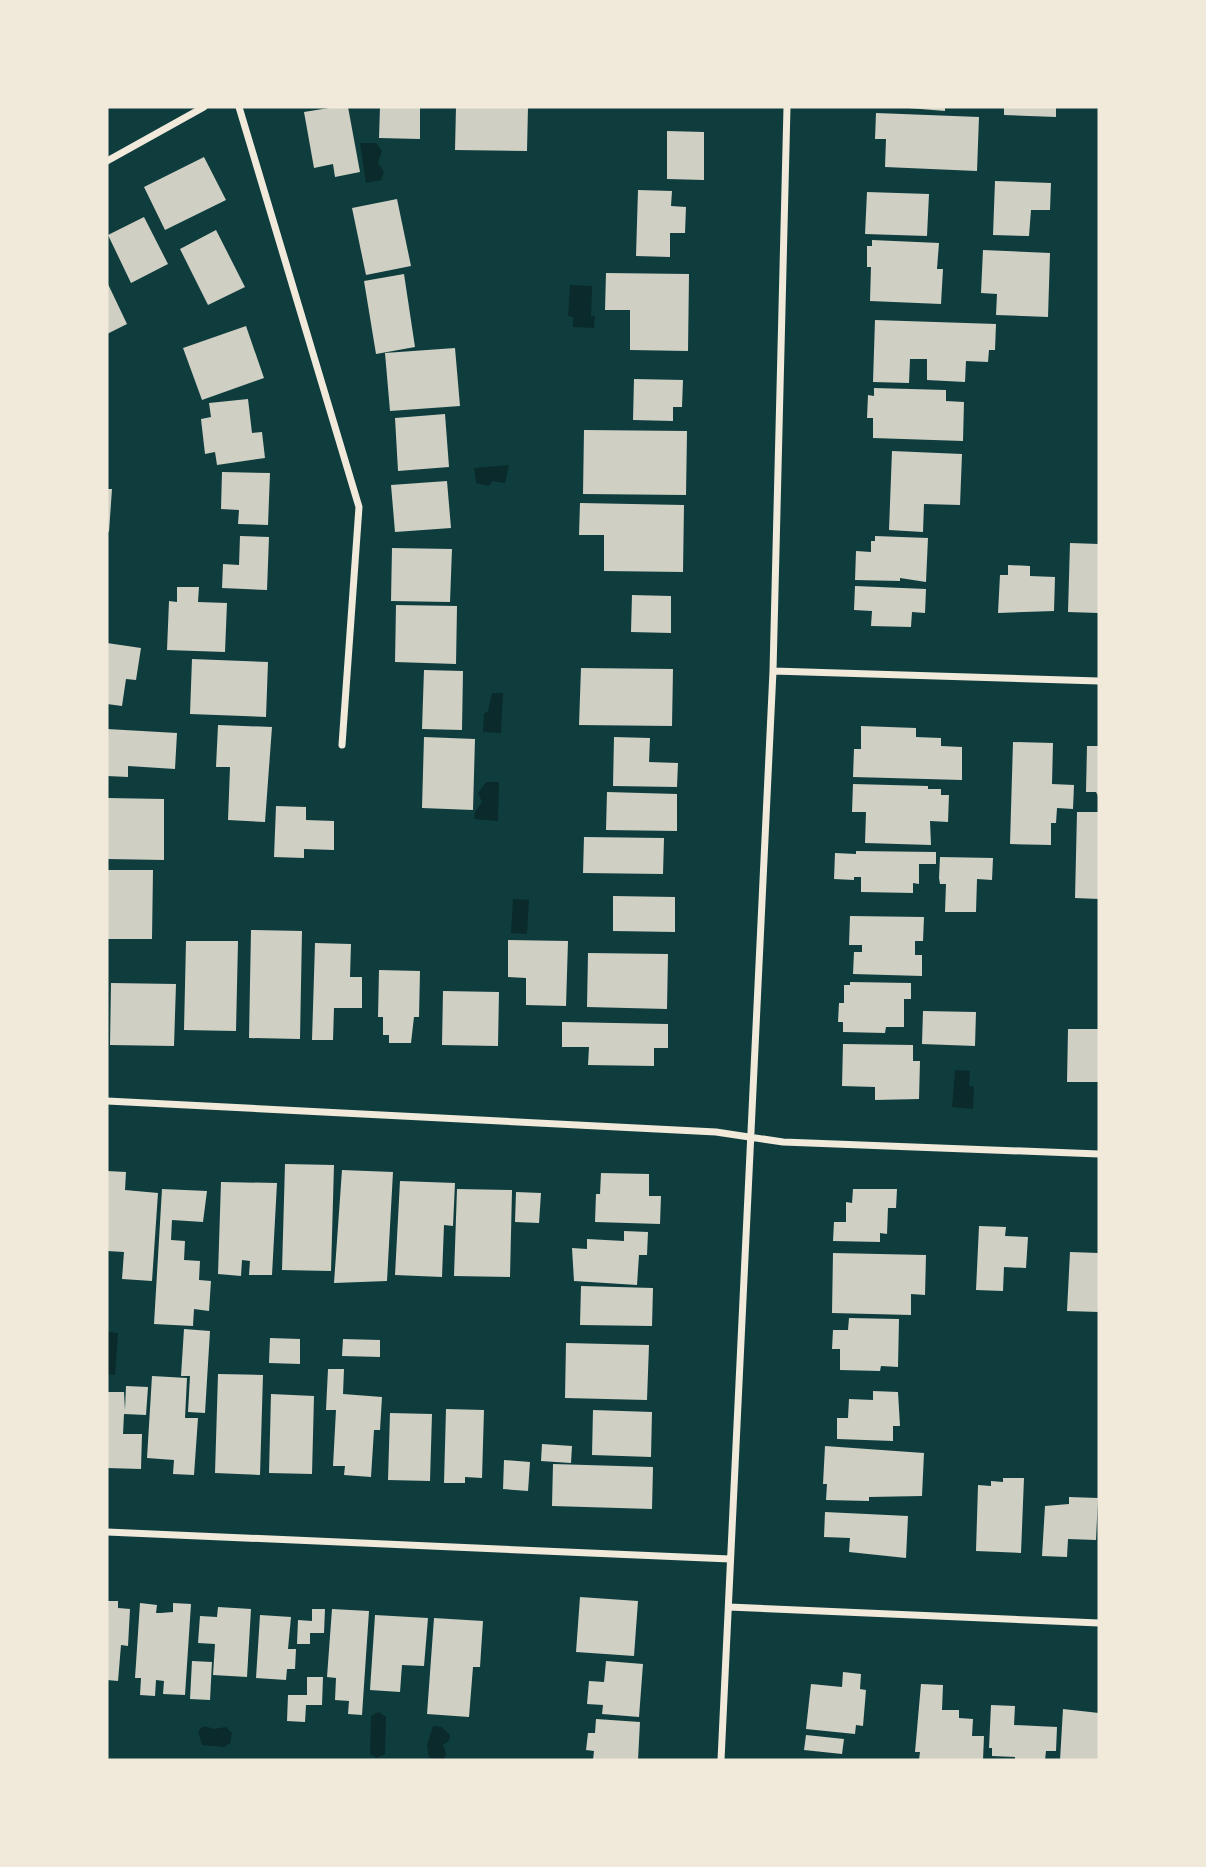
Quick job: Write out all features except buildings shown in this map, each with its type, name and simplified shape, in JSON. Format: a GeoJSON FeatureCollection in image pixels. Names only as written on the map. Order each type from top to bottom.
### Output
{"type":"FeatureCollection","features":[{"type":"Feature","properties":{"kind":"street"},"geometry":{"type":"LineString","coordinates":[[107,162],[204,107]]}},
{"type":"Feature","properties":{"kind":"street"},"geometry":{"type":"LineString","coordinates":[[239,107],[359,507],[342,745]]}},
{"type":"Feature","properties":{"kind":"street"},"geometry":{"type":"LineString","coordinates":[[721,1760],[773,671],[787,107]]}},
{"type":"Feature","properties":{"kind":"street"},"geometry":{"type":"LineString","coordinates":[[773,671],[1099,681]]}},
{"type":"Feature","properties":{"kind":"street"},"geometry":{"type":"LineString","coordinates":[[107,1101],[716,1132],[783,1142],[1099,1154]]}},
{"type":"Feature","properties":{"kind":"street"},"geometry":{"type":"LineString","coordinates":[[107,1531],[730,1559]]}},
{"type":"Feature","properties":{"kind":"street"},"geometry":{"type":"LineString","coordinates":[[729,1607],[1099,1623]]}},
{"type":"Feature","properties":{"kind":"water"},"geometry":{"type":"Polygon","coordinates":[[[360,143],[376,143],[382,151],[378,163],[384,172],[381,180],[366,183],[360,143]]]}},
{"type":"Feature","properties":{"kind":"water"},"geometry":{"type":"Polygon","coordinates":[[[570,285],[592,286],[591,316],[595,316],[594,328],[573,327],[573,317],[568,316],[570,285]]]}},
{"type":"Feature","properties":{"kind":"water"},"geometry":{"type":"Polygon","coordinates":[[[509,465],[505,483],[492,481],[489,486],[476,483],[474,468],[509,465]]]}},
{"type":"Feature","properties":{"kind":"water"},"geometry":{"type":"Polygon","coordinates":[[[492,693],[503,693],[501,733],[483,732],[484,714],[488,711],[492,693]]]}},
{"type":"Feature","properties":{"kind":"water"},"geometry":{"type":"Polygon","coordinates":[[[486,782],[499,782],[498,821],[474,819],[482,802],[478,793],[486,782]]]}},
{"type":"Feature","properties":{"kind":"water"},"geometry":{"type":"Polygon","coordinates":[[[513,899],[529,900],[527,934],[511,933],[513,899]]]}},
{"type":"Feature","properties":{"kind":"water"},"geometry":{"type":"Polygon","coordinates":[[[955,1070],[970,1071],[969,1086],[974,1087],[973,1109],[952,1107],[955,1070]]]}},
{"type":"Feature","properties":{"kind":"water"},"geometry":{"type":"Polygon","coordinates":[[[107,1332],[118,1333],[115,1375],[107,1374],[107,1332]]]}},
{"type":"Feature","properties":{"kind":"water"},"geometry":{"type":"Polygon","coordinates":[[[379,1712],[386,1717],[385,1754],[377,1758],[370,1754],[371,1716],[379,1712]]]}},
{"type":"Feature","properties":{"kind":"water"},"geometry":{"type":"Polygon","coordinates":[[[204,1726],[214,1729],[226,1727],[232,1733],[230,1743],[224,1747],[202,1745],[198,1731],[204,1726]]]}},
{"type":"Feature","properties":{"kind":"water"},"geometry":{"type":"Polygon","coordinates":[[[433,1726],[442,1727],[450,1735],[449,1741],[443,1745],[446,1753],[444,1760],[429,1758],[427,1745],[433,1726]]]}}]}
